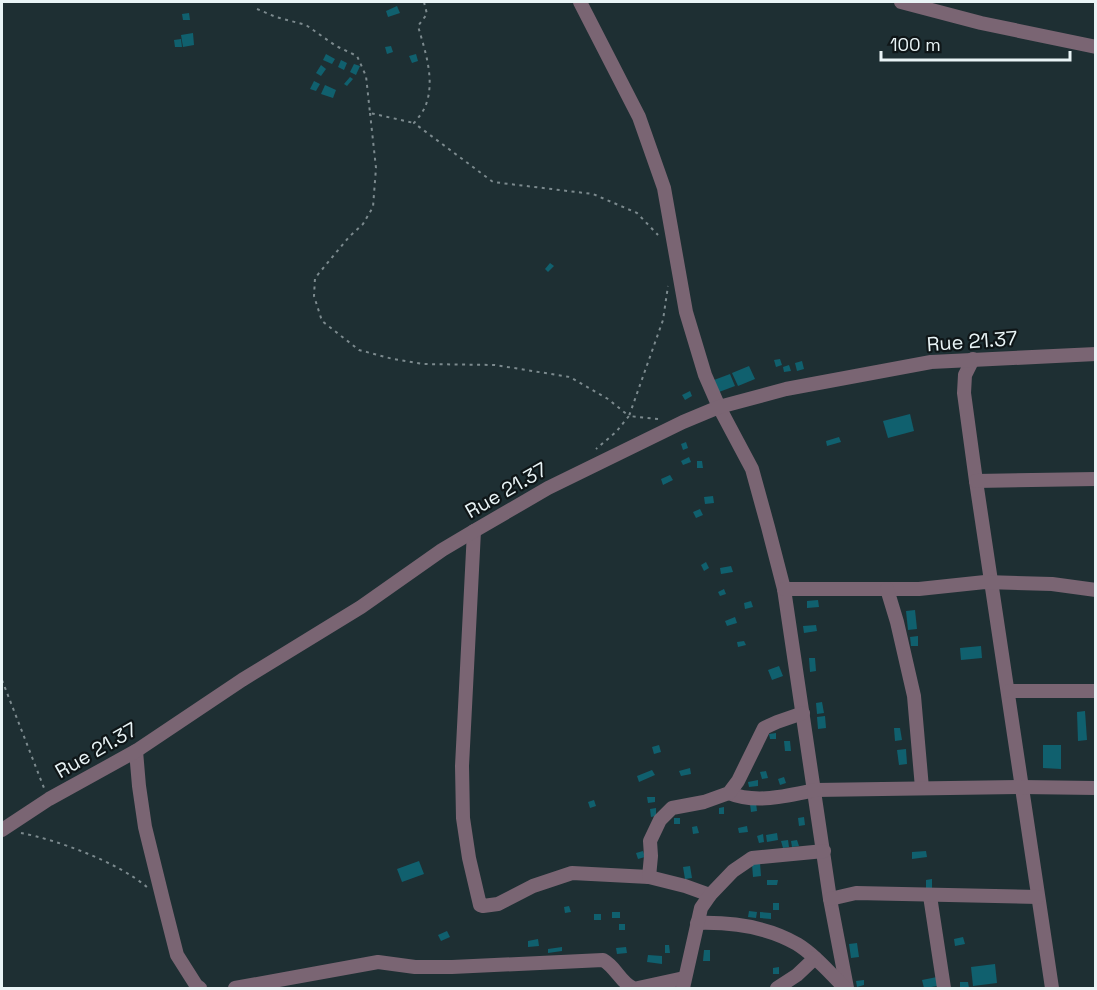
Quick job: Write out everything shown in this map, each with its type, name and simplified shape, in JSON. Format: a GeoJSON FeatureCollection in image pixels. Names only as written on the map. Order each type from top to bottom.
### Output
{"type":"FeatureCollection","features":[{"type":"Feature","properties":{"kind":"street"},"geometry":{"type":"LineString","coordinates":[[580,2],[639,117],[664,188],[686,312],[705,375],[752,469],[784,589],[830,899],[846,988]]}},
{"type":"Feature","properties":{"kind":"street"},"geometry":{"type":"LineString","coordinates":[[900,2],[981,23],[1095,47]]}},
{"type":"Feature","properties":{"kind":"street","name":"Rue 21.37"},"geometry":{"type":"LineString","coordinates":[[2,830],[49,799],[136,751],[242,680],[361,607],[442,550],[548,488],[661,432],[719,407],[786,388],[931,362],[1095,354]]}},
{"type":"Feature","properties":{"kind":"street"},"geometry":{"type":"LineString","coordinates":[[974,359],[965,375],[964,393],[1052,988]]}},
{"type":"Feature","properties":{"kind":"street"},"geometry":{"type":"LineString","coordinates":[[976,481],[1095,479]]}},
{"type":"Feature","properties":{"kind":"street"},"geometry":{"type":"LineString","coordinates":[[474,531],[462,766],[463,818],[469,858],[480,904],[483,906],[498,904],[533,886],[572,873],[649,877],[710,895]]}},
{"type":"Feature","properties":{"kind":"street"},"geometry":{"type":"LineString","coordinates":[[784,589],[919,589],[992,582],[1052,584],[1095,590]]}},
{"type":"Feature","properties":{"kind":"street"},"geometry":{"type":"LineString","coordinates":[[887,589],[914,696],[922,788]]}},
{"type":"Feature","properties":{"kind":"street"},"geometry":{"type":"LineString","coordinates":[[1009,692],[1095,691]]}},
{"type":"Feature","properties":{"kind":"street"},"geometry":{"type":"LineString","coordinates":[[649,877],[650,841],[660,820],[672,808],[704,802],[729,793],[738,781],[764,728],[803,713]]}},
{"type":"Feature","properties":{"kind":"street"},"geometry":{"type":"LineString","coordinates":[[136,751],[145,827],[177,955],[200,988]]}},
{"type":"Feature","properties":{"kind":"street"},"geometry":{"type":"LineString","coordinates":[[729,793],[737,796],[769,798],[814,790],[1095,788]]}},
{"type":"Feature","properties":{"kind":"street"},"geometry":{"type":"LineString","coordinates":[[235,988],[378,962],[416,967],[452,967],[603,960],[617,971],[622,980],[636,988],[683,983],[701,908],[733,871],[752,858],[824,851]]}},
{"type":"Feature","properties":{"kind":"street"},"geometry":{"type":"LineString","coordinates":[[830,899],[856,893],[1038,897]]}},
{"type":"Feature","properties":{"kind":"street"},"geometry":{"type":"LineString","coordinates":[[930,896],[944,988]]}},
{"type":"Feature","properties":{"kind":"street"},"geometry":{"type":"LineString","coordinates":[[697,923],[756,927],[798,944],[846,988]]}},
{"type":"Feature","properties":{"kind":"street"},"geometry":{"type":"LineString","coordinates":[[777,988],[797,975],[815,958]]}},
{"type":"Feature","properties":{"kind":"path"},"geometry":{"type":"LineString","coordinates":[[414,123],[425,108],[430,87],[426,57],[418,26],[427,14],[424,3],[429,2]]}},
{"type":"Feature","properties":{"kind":"path"},"geometry":{"type":"LineString","coordinates":[[257,9],[306,25],[336,46],[357,56],[366,76],[376,168],[373,207],[363,224],[349,237],[315,278],[314,296],[322,321],[359,350],[393,359],[423,363],[495,365],[570,376],[608,399],[629,416],[661,420]]}},
{"type":"Feature","properties":{"kind":"path"},"geometry":{"type":"LineString","coordinates":[[370,113],[414,123],[493,182],[592,194],[637,213],[659,236]]}},
{"type":"Feature","properties":{"kind":"path"},"geometry":{"type":"LineString","coordinates":[[595,450],[616,432],[629,416],[663,320],[669,278]]}},
{"type":"Feature","properties":{"kind":"path"},"geometry":{"type":"LineString","coordinates":[[2,680],[49,799]]}},
{"type":"Feature","properties":{"kind":"path"},"geometry":{"type":"LineString","coordinates":[[2,830],[41,837],[114,867],[135,877],[163,900]]}},
{"type":"Feature","properties":{"kind":"building"},"geometry":{"type":"Polygon","coordinates":[[[397,6],[400,13],[388,17],[386,11],[397,6]]]}},
{"type":"Feature","properties":{"kind":"building"},"geometry":{"type":"Polygon","coordinates":[[[189,13],[190,20],[183,20],[182,14],[189,13]]]}},
{"type":"Feature","properties":{"kind":"building"},"geometry":{"type":"Polygon","coordinates":[[[193,33],[194,45],[183,47],[181,35],[193,33]]]}},
{"type":"Feature","properties":{"kind":"building"},"geometry":{"type":"Polygon","coordinates":[[[181,39],[182,47],[175,47],[174,40],[181,39]]]}},
{"type":"Feature","properties":{"kind":"building"},"geometry":{"type":"Polygon","coordinates":[[[391,46],[393,52],[387,54],[385,47],[391,46]]]}},
{"type":"Feature","properties":{"kind":"building"},"geometry":{"type":"Polygon","coordinates":[[[326,54],[335,59],[332,64],[323,60],[326,54]]]}},
{"type":"Feature","properties":{"kind":"building"},"geometry":{"type":"Polygon","coordinates":[[[416,54],[418,61],[412,63],[409,56],[416,54]]]}},
{"type":"Feature","properties":{"kind":"building"},"geometry":{"type":"Polygon","coordinates":[[[341,60],[347,63],[344,70],[338,67],[341,60]]]}},
{"type":"Feature","properties":{"kind":"building"},"geometry":{"type":"Polygon","coordinates":[[[354,64],[360,66],[356,75],[350,72],[354,64]]]}},
{"type":"Feature","properties":{"kind":"building"},"geometry":{"type":"Polygon","coordinates":[[[321,65],[326,69],[321,76],[316,73],[321,65]]]}},
{"type":"Feature","properties":{"kind":"building"},"geometry":{"type":"Polygon","coordinates":[[[350,77],[353,79],[347,86],[344,84],[350,77]]]}},
{"type":"Feature","properties":{"kind":"building"},"geometry":{"type":"Polygon","coordinates":[[[314,81],[320,84],[316,91],[310,89],[314,81]]]}},
{"type":"Feature","properties":{"kind":"building"},"geometry":{"type":"Polygon","coordinates":[[[325,85],[336,90],[333,98],[321,94],[325,85]]]}},
{"type":"Feature","properties":{"kind":"building"},"geometry":{"type":"Polygon","coordinates":[[[550,263],[554,266],[548,272],[545,269],[550,263]]]}},
{"type":"Feature","properties":{"kind":"building"},"geometry":{"type":"Polygon","coordinates":[[[780,359],[782,365],[776,367],[774,360],[780,359]]]}},
{"type":"Feature","properties":{"kind":"building"},"geometry":{"type":"Polygon","coordinates":[[[802,361],[804,369],[797,371],[795,363],[802,361]]]}},
{"type":"Feature","properties":{"kind":"building"},"geometry":{"type":"Polygon","coordinates":[[[789,365],[791,371],[784,372],[783,367],[789,365]]]}},
{"type":"Feature","properties":{"kind":"building"},"geometry":{"type":"Polygon","coordinates":[[[749,366],[755,379],[738,386],[732,373],[749,366]]]}},
{"type":"Feature","properties":{"kind":"building"},"geometry":{"type":"Polygon","coordinates":[[[730,374],[735,386],[719,392],[714,380],[730,374]]]}},
{"type":"Feature","properties":{"kind":"building"},"geometry":{"type":"Polygon","coordinates":[[[690,391],[692,396],[685,400],[682,395],[690,391]]]}},
{"type":"Feature","properties":{"kind":"building"},"geometry":{"type":"Polygon","coordinates":[[[910,414],[914,431],[888,438],[883,421],[910,414]]]}},
{"type":"Feature","properties":{"kind":"building"},"geometry":{"type":"Polygon","coordinates":[[[839,437],[841,442],[827,446],[826,441],[839,437]]]}},
{"type":"Feature","properties":{"kind":"building"},"geometry":{"type":"Polygon","coordinates":[[[686,442],[688,448],[683,450],[681,444],[686,442]]]}},
{"type":"Feature","properties":{"kind":"building"},"geometry":{"type":"Polygon","coordinates":[[[689,457],[691,462],[683,465],[681,461],[689,457]]]}},
{"type":"Feature","properties":{"kind":"building"},"geometry":{"type":"Polygon","coordinates":[[[697,461],[702,461],[703,468],[697,468],[697,461]]]}},
{"type":"Feature","properties":{"kind":"building"},"geometry":{"type":"Polygon","coordinates":[[[670,475],[673,480],[663,485],[661,479],[670,475]]]}},
{"type":"Feature","properties":{"kind":"building"},"geometry":{"type":"Polygon","coordinates":[[[713,496],[714,503],[705,504],[704,497],[713,496]]]}},
{"type":"Feature","properties":{"kind":"building"},"geometry":{"type":"Polygon","coordinates":[[[700,509],[703,515],[696,518],[693,512],[700,509]]]}},
{"type":"Feature","properties":{"kind":"building"},"geometry":{"type":"Polygon","coordinates":[[[706,562],[709,568],[704,571],[701,565],[706,562]]]}},
{"type":"Feature","properties":{"kind":"building"},"geometry":{"type":"Polygon","coordinates":[[[731,566],[733,572],[721,574],[720,568],[731,566]]]}},
{"type":"Feature","properties":{"kind":"building"},"geometry":{"type":"Polygon","coordinates":[[[724,589],[726,594],[720,596],[718,592],[724,589]]]}},
{"type":"Feature","properties":{"kind":"building"},"geometry":{"type":"Polygon","coordinates":[[[818,600],[819,607],[807,608],[807,601],[818,600]]]}},
{"type":"Feature","properties":{"kind":"building"},"geometry":{"type":"Polygon","coordinates":[[[751,601],[753,607],[745,609],[744,603],[751,601]]]}},
{"type":"Feature","properties":{"kind":"building"},"geometry":{"type":"Polygon","coordinates":[[[915,610],[917,629],[908,630],[906,611],[915,610]]]}},
{"type":"Feature","properties":{"kind":"building"},"geometry":{"type":"Polygon","coordinates":[[[735,617],[737,623],[727,626],[725,621],[735,617]]]}},
{"type":"Feature","properties":{"kind":"building"},"geometry":{"type":"Polygon","coordinates":[[[816,625],[817,631],[804,633],[803,626],[816,625]]]}},
{"type":"Feature","properties":{"kind":"building"},"geometry":{"type":"Polygon","coordinates":[[[918,636],[918,646],[911,646],[910,637],[918,636]]]}},
{"type":"Feature","properties":{"kind":"building"},"geometry":{"type":"Polygon","coordinates":[[[744,641],[746,645],[738,647],[737,642],[744,641]]]}},
{"type":"Feature","properties":{"kind":"building"},"geometry":{"type":"Polygon","coordinates":[[[981,646],[982,658],[961,660],[960,648],[981,646]]]}},
{"type":"Feature","properties":{"kind":"building"},"geometry":{"type":"Polygon","coordinates":[[[809,658],[815,658],[816,671],[810,672],[809,658]]]}},
{"type":"Feature","properties":{"kind":"building"},"geometry":{"type":"Polygon","coordinates":[[[779,666],[783,676],[772,680],[768,670],[779,666]]]}},
{"type":"Feature","properties":{"kind":"building"},"geometry":{"type":"Polygon","coordinates":[[[822,702],[824,713],[817,714],[816,703],[822,702]]]}},
{"type":"Feature","properties":{"kind":"building"},"geometry":{"type":"Polygon","coordinates":[[[1085,711],[1087,740],[1078,741],[1077,712],[1085,711]]]}},
{"type":"Feature","properties":{"kind":"building"},"geometry":{"type":"Polygon","coordinates":[[[825,716],[826,728],[818,729],[817,717],[825,716]]]}},
{"type":"Feature","properties":{"kind":"building"},"geometry":{"type":"Polygon","coordinates":[[[894,728],[900,728],[902,740],[895,741],[894,728]]]}},
{"type":"Feature","properties":{"kind":"building"},"geometry":{"type":"Polygon","coordinates":[[[776,733],[776,739],[770,739],[769,734],[776,733]]]}},
{"type":"Feature","properties":{"kind":"building"},"geometry":{"type":"Polygon","coordinates":[[[784,741],[790,741],[791,751],[785,751],[784,741]]]}},
{"type":"Feature","properties":{"kind":"building"},"geometry":{"type":"Polygon","coordinates":[[[659,745],[661,752],[654,754],[652,747],[659,745]]]}},
{"type":"Feature","properties":{"kind":"building"},"geometry":{"type":"Polygon","coordinates":[[[1043,745],[1061,745],[1061,769],[1043,768],[1043,745]]]}},
{"type":"Feature","properties":{"kind":"building"},"geometry":{"type":"Polygon","coordinates":[[[906,749],[907,764],[899,765],[897,750],[906,749]]]}},
{"type":"Feature","properties":{"kind":"building"},"geometry":{"type":"Polygon","coordinates":[[[690,768],[691,774],[681,776],[679,771],[690,768]]]}},
{"type":"Feature","properties":{"kind":"building"},"geometry":{"type":"Polygon","coordinates":[[[652,770],[655,775],[639,782],[637,776],[652,770]]]}},
{"type":"Feature","properties":{"kind":"building"},"geometry":{"type":"Polygon","coordinates":[[[766,771],[768,778],[762,779],[760,772],[766,771]]]}},
{"type":"Feature","properties":{"kind":"building"},"geometry":{"type":"Polygon","coordinates":[[[784,777],[786,783],[780,785],[778,779],[784,777]]]}},
{"type":"Feature","properties":{"kind":"building"},"geometry":{"type":"Polygon","coordinates":[[[758,780],[758,786],[749,787],[748,782],[758,780]]]}},
{"type":"Feature","properties":{"kind":"building"},"geometry":{"type":"Polygon","coordinates":[[[647,797],[655,797],[655,802],[648,803],[647,797]]]}},
{"type":"Feature","properties":{"kind":"building"},"geometry":{"type":"Polygon","coordinates":[[[594,800],[596,806],[590,808],[588,802],[594,800]]]}},
{"type":"Feature","properties":{"kind":"building"},"geometry":{"type":"Polygon","coordinates":[[[756,803],[757,811],[751,812],[750,804],[756,803]]]}},
{"type":"Feature","properties":{"kind":"building"},"geometry":{"type":"Polygon","coordinates":[[[724,807],[724,814],[719,814],[719,808],[724,807]]]}},
{"type":"Feature","properties":{"kind":"building"},"geometry":{"type":"Polygon","coordinates":[[[656,808],[656,816],[651,817],[650,809],[656,808]]]}},
{"type":"Feature","properties":{"kind":"building"},"geometry":{"type":"Polygon","coordinates":[[[804,817],[805,825],[799,826],[798,818],[804,817]]]}},
{"type":"Feature","properties":{"kind":"building"},"geometry":{"type":"Polygon","coordinates":[[[674,818],[680,818],[680,824],[674,824],[674,818]]]}},
{"type":"Feature","properties":{"kind":"building"},"geometry":{"type":"Polygon","coordinates":[[[697,826],[699,833],[693,834],[692,827],[697,826]]]}},
{"type":"Feature","properties":{"kind":"building"},"geometry":{"type":"Polygon","coordinates":[[[747,826],[748,832],[739,833],[738,828],[747,826]]]}},
{"type":"Feature","properties":{"kind":"building"},"geometry":{"type":"Polygon","coordinates":[[[777,833],[778,840],[767,842],[766,835],[777,833]]]}},
{"type":"Feature","properties":{"kind":"building"},"geometry":{"type":"Polygon","coordinates":[[[763,834],[764,842],[759,843],[757,836],[763,834]]]}},
{"type":"Feature","properties":{"kind":"building"},"geometry":{"type":"Polygon","coordinates":[[[788,840],[789,847],[783,848],[781,841],[788,840]]]}},
{"type":"Feature","properties":{"kind":"building"},"geometry":{"type":"Polygon","coordinates":[[[797,840],[799,846],[792,847],[791,841],[797,840]]]}},
{"type":"Feature","properties":{"kind":"building"},"geometry":{"type":"Polygon","coordinates":[[[643,851],[645,857],[638,859],[636,853],[643,851]]]}},
{"type":"Feature","properties":{"kind":"building"},"geometry":{"type":"Polygon","coordinates":[[[926,851],[927,857],[912,859],[912,852],[926,851]]]}},
{"type":"Feature","properties":{"kind":"building"},"geometry":{"type":"Polygon","coordinates":[[[419,861],[424,874],[402,882],[397,869],[419,861]]]}},
{"type":"Feature","properties":{"kind":"building"},"geometry":{"type":"Polygon","coordinates":[[[760,863],[761,876],[753,877],[752,864],[760,863]]]}},
{"type":"Feature","properties":{"kind":"building"},"geometry":{"type":"Polygon","coordinates":[[[690,866],[692,878],[685,879],[683,867],[690,866]]]}},
{"type":"Feature","properties":{"kind":"building"},"geometry":{"type":"Polygon","coordinates":[[[932,879],[932,889],[926,889],[926,880],[932,879]]]}},
{"type":"Feature","properties":{"kind":"building"},"geometry":{"type":"Polygon","coordinates":[[[767,880],[778,880],[777,885],[767,885],[767,880]]]}},
{"type":"Feature","properties":{"kind":"building"},"geometry":{"type":"Polygon","coordinates":[[[773,903],[779,903],[779,910],[773,910],[773,903]]]}},
{"type":"Feature","properties":{"kind":"building"},"geometry":{"type":"Polygon","coordinates":[[[569,906],[571,912],[565,913],[564,907],[569,906]]]}},
{"type":"Feature","properties":{"kind":"building"},"geometry":{"type":"Polygon","coordinates":[[[749,911],[757,912],[756,918],[748,917],[749,911]]]}},
{"type":"Feature","properties":{"kind":"building"},"geometry":{"type":"Polygon","coordinates":[[[612,912],[620,912],[620,918],[612,918],[612,912]]]}},
{"type":"Feature","properties":{"kind":"building"},"geometry":{"type":"Polygon","coordinates":[[[760,912],[771,913],[771,919],[760,918],[760,912]]]}},
{"type":"Feature","properties":{"kind":"building"},"geometry":{"type":"Polygon","coordinates":[[[594,914],[601,914],[601,920],[594,920],[594,914]]]}},
{"type":"Feature","properties":{"kind":"building"},"geometry":{"type":"Polygon","coordinates":[[[619,924],[625,924],[625,930],[619,930],[619,924]]]}},
{"type":"Feature","properties":{"kind":"building"},"geometry":{"type":"Polygon","coordinates":[[[447,931],[450,937],[441,941],[438,935],[447,931]]]}},
{"type":"Feature","properties":{"kind":"building"},"geometry":{"type":"Polygon","coordinates":[[[963,937],[965,944],[955,946],[954,939],[963,937]]]}},
{"type":"Feature","properties":{"kind":"building"},"geometry":{"type":"Polygon","coordinates":[[[538,939],[539,946],[528,947],[528,941],[538,939]]]}},
{"type":"Feature","properties":{"kind":"building"},"geometry":{"type":"Polygon","coordinates":[[[857,943],[859,957],[851,958],[849,944],[857,943]]]}},
{"type":"Feature","properties":{"kind":"building"},"geometry":{"type":"Polygon","coordinates":[[[665,945],[669,945],[670,953],[665,953],[665,945]]]}},
{"type":"Feature","properties":{"kind":"building"},"geometry":{"type":"Polygon","coordinates":[[[562,947],[562,951],[548,953],[548,949],[562,947]]]}},
{"type":"Feature","properties":{"kind":"building"},"geometry":{"type":"Polygon","coordinates":[[[626,947],[627,953],[617,954],[616,948],[626,947]]]}},
{"type":"Feature","properties":{"kind":"building"},"geometry":{"type":"Polygon","coordinates":[[[704,950],[710,950],[710,961],[703,961],[704,950]]]}},
{"type":"Feature","properties":{"kind":"building"},"geometry":{"type":"Polygon","coordinates":[[[648,955],[662,956],[662,964],[647,962],[648,955]]]}},
{"type":"Feature","properties":{"kind":"building"},"geometry":{"type":"Polygon","coordinates":[[[995,964],[997,983],[973,986],[971,967],[995,964]]]}},
{"type":"Feature","properties":{"kind":"building"},"geometry":{"type":"Polygon","coordinates":[[[779,967],[779,974],[773,974],[773,968],[779,967]]]}},
{"type":"Feature","properties":{"kind":"building"},"geometry":{"type":"Polygon","coordinates":[[[937,977],[938,986],[924,988],[922,980],[937,977]]]}},
{"type":"Feature","properties":{"kind":"building"},"geometry":{"type":"Polygon","coordinates":[[[864,980],[864,985],[857,987],[856,981],[864,980]]]}},
{"type":"Feature","properties":{"kind":"building"},"geometry":{"type":"Polygon","coordinates":[[[960,982],[968,982],[969,988],[960,988],[960,982]]]}}]}
